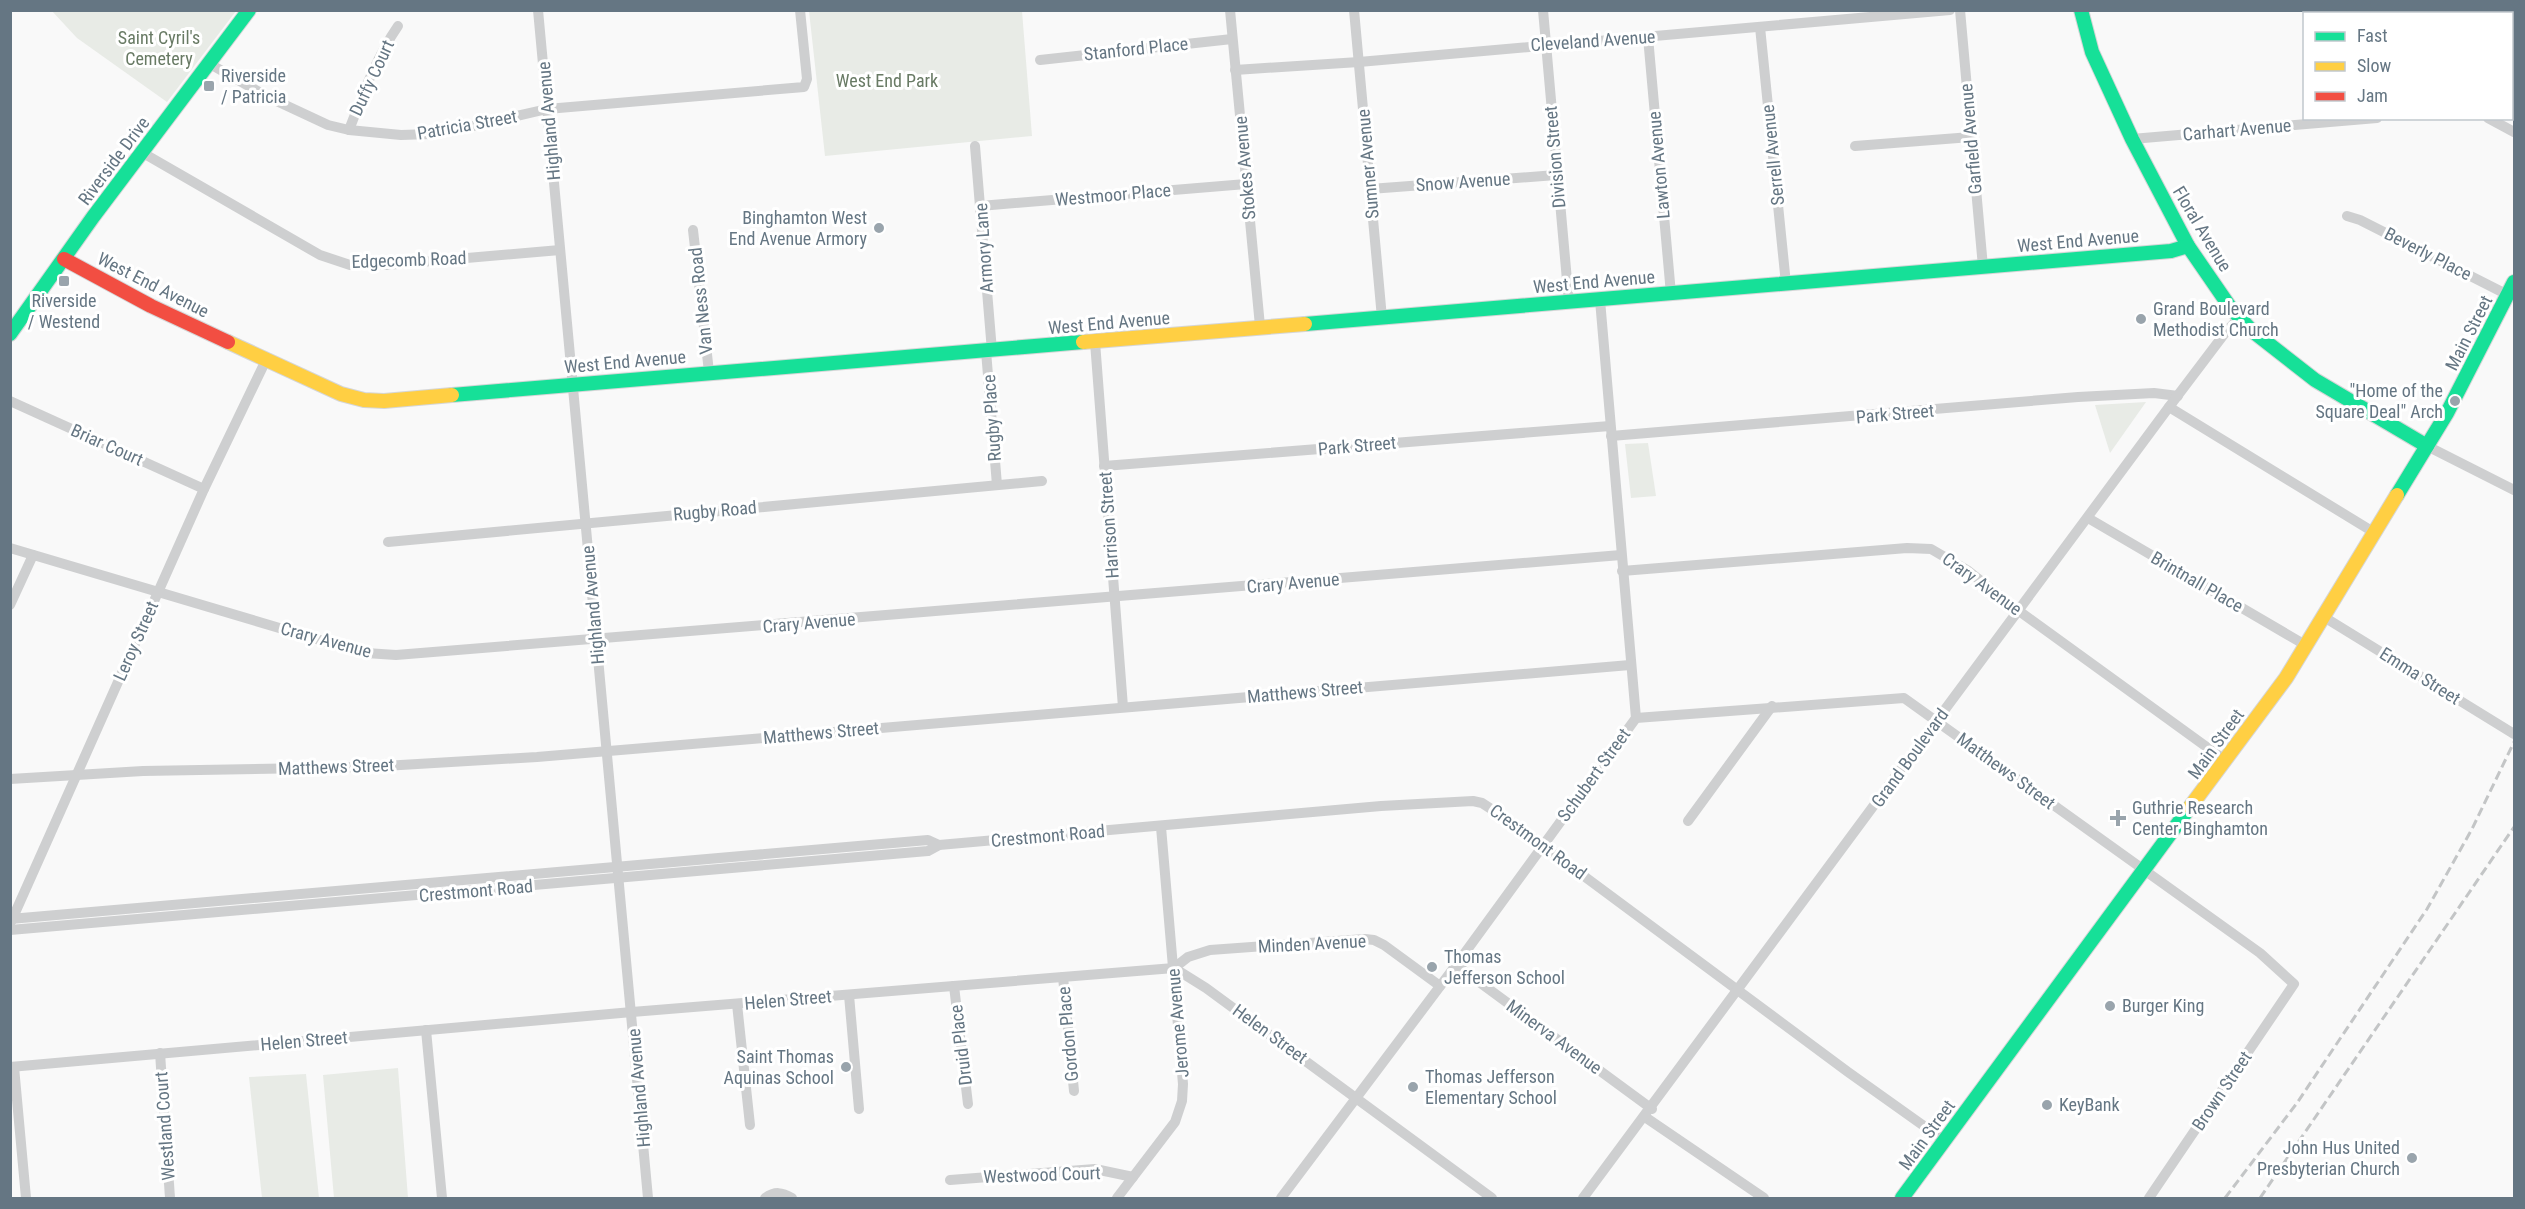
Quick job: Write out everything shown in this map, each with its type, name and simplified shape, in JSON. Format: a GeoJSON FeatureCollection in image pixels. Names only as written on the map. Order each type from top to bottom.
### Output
{"type":"FeatureCollection","features":[{"type":"Feature","properties":{"kind":"street","name":"Riverside Drive"},"geometry":{"type":"LineString","coordinates":[[10,334],[249,10]]}},
{"type":"Feature","properties":{"kind":"street","name":"Highland Avenue"},"geometry":{"type":"LineString","coordinates":[[538,10],[648,1198]]}},
{"type":"Feature","properties":{"kind":"street","name":"Patricia Street"},"geometry":{"type":"LineString","coordinates":[[210,64],[306,116],[349,130],[381,134],[431,134],[548,109],[804,87],[807,79],[800,10]]}},
{"type":"Feature","properties":{"kind":"street","name":"Stokes Avenue"},"geometry":{"type":"LineString","coordinates":[[1230,10],[1260,326]]}},
{"type":"Feature","properties":{"kind":"street","name":"Sumner Avenue"},"geometry":{"type":"LineString","coordinates":[[1354,10],[1382,318]]}},
{"type":"Feature","properties":{"kind":"street","name":"Division Street"},"geometry":{"type":"LineString","coordinates":[[1543,10],[1569,303]]}},
{"type":"Feature","properties":{"kind":"street","name":"Cleveland Avenue"},"geometry":{"type":"LineString","coordinates":[[1235,70],[1359,62],[1950,10]]}},
{"type":"Feature","properties":{"kind":"street","name":"Garfield Avenue"},"geometry":{"type":"LineString","coordinates":[[1959,10],[1983,267]]}},
{"type":"Feature","properties":{"kind":"street","name":"Floral Avenue"},"geometry":{"type":"LineString","coordinates":[[2081,10],[2092,51],[2132,139],[2188,246],[2239,318],[2321,384],[2427,446]]}},
{"type":"Feature","properties":{"kind":"street","name":"Duffy Court"},"geometry":{"type":"LineString","coordinates":[[349,130],[373,68],[398,26]]}},
{"type":"Feature","properties":{"kind":"street","name":"Serrell Avenue"},"geometry":{"type":"LineString","coordinates":[[1760,27],[1786,284]]}},
{"type":"Feature","properties":{"kind":"street","name":"Lawton Avenue"},"geometry":{"type":"LineString","coordinates":[[1648,37],[1671,294]]}},
{"type":"Feature","properties":{"kind":"street","name":"Stanford Place"},"geometry":{"type":"LineString","coordinates":[[1040,60],[1232,39]]}},
{"type":"Feature","properties":{"kind":"street","name":"Carhart Avenue"},"geometry":{"type":"LineString","coordinates":[[2132,139],[2354,120]]}},
{"type":"Feature","properties":{"kind":"street"},"geometry":{"type":"LineString","coordinates":[[2492,120],[2514,132]]}},
{"type":"Feature","properties":{"kind":"street"},"geometry":{"type":"LineString","coordinates":[[1855,146],[1971,137]]}},
{"type":"Feature","properties":{"kind":"street","name":"Armory Lane"},"geometry":{"type":"LineString","coordinates":[[975,146],[989,351]]}},
{"type":"Feature","properties":{"kind":"street","name":"Edgecomb Road"},"geometry":{"type":"LineString","coordinates":[[142,153],[320,255],[340,262],[386,265],[560,250]]}},
{"type":"Feature","properties":{"kind":"street","name":"Snow Avenue"},"geometry":{"type":"LineString","coordinates":[[1370,189],[1556,175]]}},
{"type":"Feature","properties":{"kind":"street","name":"Westmoor Place"},"geometry":{"type":"LineString","coordinates":[[980,206],[1246,184]]}},
{"type":"Feature","properties":{"kind":"street","name":"Beverly Place"},"geometry":{"type":"LineString","coordinates":[[2347,216],[2360,219],[2511,289]]}},
{"type":"Feature","properties":{"kind":"street","name":"Van Ness Road"},"geometry":{"type":"LineString","coordinates":[[693,230],[709,372]]}},
{"type":"Feature","properties":{"kind":"street","name":"West End Avenue"},"geometry":{"type":"LineString","coordinates":[[64,259],[151,306],[341,394],[364,400],[384,400],[989,351],[1260,326],[1569,303],[2171,251],[2188,246]]}},
{"type":"Feature","properties":{"kind":"street","name":"Main Street"},"geometry":{"type":"LineString","coordinates":[[1902,1198],[2226,761],[2307,646],[2465,381],[2511,289]]}},
{"type":"Feature","properties":{"kind":"street","name":"Schubert Street"},"geometry":{"type":"LineString","coordinates":[[1281,1198],[1456,965],[1636,718],[1600,300]]}},
{"type":"Feature","properties":{"kind":"street","name":"Grand Boulevard"},"geometry":{"type":"LineString","coordinates":[[1583,1198],[2169,407],[2239,318]]}},
{"type":"Feature","properties":{"kind":"street","name":"Harrison Street"},"geometry":{"type":"LineString","coordinates":[[1095,342],[1123,707]]}},
{"type":"Feature","properties":{"kind":"street","name":"Rugby Place"},"geometry":{"type":"LineString","coordinates":[[989,351],[997,485]]}},
{"type":"Feature","properties":{"kind":"street","name":"Leroy Street"},"geometry":{"type":"LineString","coordinates":[[11,922],[204,489],[266,360]]}},
{"type":"Feature","properties":{"kind":"street","name":"Park Street"},"geometry":{"type":"LineString","coordinates":[[1104,466],[2078,397],[2154,393],[2178,396]]}},
{"type":"Feature","properties":{"kind":"street","name":"Briar Court"},"geometry":{"type":"LineString","coordinates":[[10,401],[204,489]]}},
{"type":"Feature","properties":{"kind":"street"},"geometry":{"type":"LineString","coordinates":[[2169,407],[2375,533]]}},
{"type":"Feature","properties":{"kind":"street"},"geometry":{"type":"LineString","coordinates":[[2427,446],[2514,490]]}},
{"type":"Feature","properties":{"kind":"street","name":"Rugby Road"},"geometry":{"type":"LineString","coordinates":[[388,542],[1042,481]]}},
{"type":"Feature","properties":{"kind":"street","name":"Brintnall Place"},"geometry":{"type":"LineString","coordinates":[[2088,518],[2307,646]]}},
{"type":"Feature","properties":{"kind":"street","name":"Crary Avenue"},"geometry":{"type":"LineString","coordinates":[[10,548],[366,653],[412,655],[1621,555]]}},
{"type":"Feature","properties":{"kind":"street","name":"Crary Avenue"},"geometry":{"type":"LineString","coordinates":[[1622,571],[1922,548],[1940,553],[1967,570],[2019,611],[2226,761]]}},
{"type":"Feature","properties":{"kind":"street"},"geometry":{"type":"LineString","coordinates":[[10,605],[33,555]]}},
{"type":"Feature","properties":{"kind":"street","name":"Emma Street"},"geometry":{"type":"LineString","coordinates":[[2324,617],[2514,734]]}},
{"type":"Feature","properties":{"kind":"street","name":"Matthews Street"},"geometry":{"type":"LineString","coordinates":[[10,779],[75,774],[368,767],[607,751],[1630,665]]}},
{"type":"Feature","properties":{"kind":"street","name":"Matthews Street"},"geometry":{"type":"LineString","coordinates":[[1636,718],[1898,697],[1910,700],[2260,953],[2294,984]]}},
{"type":"Feature","properties":{"kind":"street"},"geometry":{"type":"LineString","coordinates":[[1688,821],[1772,706]]}},
{"type":"Feature","properties":{"kind":"street","name":"Crestmont Road"},"geometry":{"type":"LineString","coordinates":[[11,922],[317,904],[928,851],[939,845],[1381,806],[1482,802],[1945,1141]]}},
{"type":"Feature","properties":{"kind":"street","name":"Jerome Avenue"},"geometry":{"type":"LineString","coordinates":[[1117,1198],[1175,1122],[1182,1101],[1183,1084],[1161,826]]}},
{"type":"Feature","properties":{"kind":"street","name":"Crestmont Road"},"geometry":{"type":"LineString","coordinates":[[11,922],[316,892],[928,840],[939,845]]}},
{"type":"Feature","properties":{"kind":"street"},"geometry":{"type":"LineString","coordinates":[[461,880],[462,892]]}},
{"type":"Feature","properties":{"kind":"street"},"geometry":{"type":"LineString","coordinates":[[316,892],[317,904]]}},
{"type":"Feature","properties":{"kind":"street","name":"Minden Avenue"},"geometry":{"type":"LineString","coordinates":[[1174,968],[1188,957],[1210,950],[1365,939],[1384,945],[1440,986]]}},
{"type":"Feature","properties":{"kind":"street","name":"Minerva Avenue"},"geometry":{"type":"LineString","coordinates":[[1456,965],[1648,1113],[1764,1198]]}},
{"type":"Feature","properties":{"kind":"street","name":"Helen Street"},"geometry":{"type":"LineString","coordinates":[[12,1067],[632,1012],[1174,968],[1206,988],[1492,1198]]}},
{"type":"Feature","properties":{"kind":"street","name":"Gordon Place"},"geometry":{"type":"LineString","coordinates":[[1063,977],[1074,1091]]}},
{"type":"Feature","properties":{"kind":"street","name":"Brown Street"},"geometry":{"type":"LineString","coordinates":[[2149,1198],[2294,984]]}},
{"type":"Feature","properties":{"kind":"street","name":"Druid Place"},"geometry":{"type":"LineString","coordinates":[[954,986],[968,1104]]}},
{"type":"Feature","properties":{"kind":"street"},"geometry":{"type":"LineString","coordinates":[[849,994],[859,1108]]}},
{"type":"Feature","properties":{"kind":"street"},"geometry":{"type":"LineString","coordinates":[[737,1004],[750,1125]]}},
{"type":"Feature","properties":{"kind":"street"},"geometry":{"type":"LineString","coordinates":[[426,1030],[442,1198]]}},
{"type":"Feature","properties":{"kind":"street","name":"Westland Court"},"geometry":{"type":"LineString","coordinates":[[160,1053],[170,1198]]}},
{"type":"Feature","properties":{"kind":"street"},"geometry":{"type":"LineString","coordinates":[[12,1067],[26,1198]]}},
{"type":"Feature","properties":{"kind":"street","name":"Westwood Court"},"geometry":{"type":"LineString","coordinates":[[950,1180],[1095,1169],[1133,1177]]}},
{"type":"Feature","properties":{"kind":"street"},"geometry":{"type":"LineString","coordinates":[[765,1198],[773,1193],[788,1196]]}},
{"type":"Feature","properties":{"kind":"green space","name":"Saint Cyril's Cemetery"},"geometry":{"type":"Polygon","coordinates":[[[52,11],[236,11],[167,102],[77,38],[52,11]]]}},
{"type":"Feature","properties":{"kind":"green space","name":"West End Park"},"geometry":{"type":"Polygon","coordinates":[[[809,11],[1022,11],[1032,136],[825,156],[809,11]]]}},
{"type":"Feature","properties":{"kind":"green space"},"geometry":{"type":"Polygon","coordinates":[[[2146,402],[2110,453],[2095,405],[2146,402]]]}},
{"type":"Feature","properties":{"kind":"green space"},"geometry":{"type":"Polygon","coordinates":[[[1648,443],[1656,496],[1631,498],[1625,444],[1648,443]]]}},
{"type":"Feature","properties":{"kind":"green space"},"geometry":{"type":"Polygon","coordinates":[[[398,1068],[408,1198],[334,1198],[323,1075],[398,1068]]]}},
{"type":"Feature","properties":{"kind":"green space"},"geometry":{"type":"Polygon","coordinates":[[[306,1074],[319,1198],[262,1198],[249,1077],[306,1074]]]}},
{"type":"Feature","properties":{"kind":"railway"},"geometry":{"type":"LineString","coordinates":[[2225,1198],[2297,1103],[2427,909],[2472,829],[2514,742]]}},
{"type":"Feature","properties":{"kind":"railway"},"geometry":{"type":"LineString","coordinates":[[2260,1198],[2514,827]]}},
{"type":"Feature","properties":{"kind":"traffic: fast"},"geometry":{"type":"LineString","coordinates":[[10,334],[93,217],[249,10]]}},
{"type":"Feature","properties":{"kind":"traffic: fast"},"geometry":{"type":"LineString","coordinates":[[2081,10],[2092,52],[2132,139],[2188,246],[2230,307],[2251,330],[2315,380],[2427,446]]}},
{"type":"Feature","properties":{"kind":"traffic: fast"},"geometry":{"type":"LineString","coordinates":[[1305,324],[2171,251],[2188,246]]}},
{"type":"Feature","properties":{"kind":"traffic: fast"},"geometry":{"type":"LineString","coordinates":[[2397,495],[2447,413],[2514,282]]}},
{"type":"Feature","properties":{"kind":"traffic: fast"},"geometry":{"type":"LineString","coordinates":[[452,395],[1083,342]]}},
{"type":"Feature","properties":{"kind":"traffic: fast"},"geometry":{"type":"LineString","coordinates":[[1902,1198],[2190,807]]}},
{"type":"Feature","properties":{"kind":"traffic: slow"},"geometry":{"type":"LineString","coordinates":[[1083,342],[1305,324]]}},
{"type":"Feature","properties":{"kind":"traffic: slow"},"geometry":{"type":"LineString","coordinates":[[228,342],[341,394],[364,400],[384,401],[452,395]]}},
{"type":"Feature","properties":{"kind":"traffic: slow"},"geometry":{"type":"LineString","coordinates":[[2190,807],[2286,678],[2397,495]]}},
{"type":"Feature","properties":{"kind":"traffic: jam"},"geometry":{"type":"LineString","coordinates":[[64,259],[151,306],[228,342]]}},
{"type":"Feature","properties":{"kind":"place","name":"Riverside / Patricia"},"geometry":{"type":"Point","coordinates":[209,86]}},
{"type":"Feature","properties":{"kind":"place","name":"Binghamton West End Avenue Armory"},"geometry":{"type":"Point","coordinates":[879,228]}},
{"type":"Feature","properties":{"kind":"place","name":"Riverside / Westend"},"geometry":{"type":"Point","coordinates":[64,281]}},
{"type":"Feature","properties":{"kind":"place","name":"Grand Boulevard Methodist Church"},"geometry":{"type":"Point","coordinates":[2141,319]}},
{"type":"Feature","properties":{"kind":"place","name":"\"Home of the Square Deal\" Arch"},"geometry":{"type":"Point","coordinates":[2455,401]}},
{"type":"Feature","properties":{"kind":"place","name":"Guthrie Research Center Binghamton"},"geometry":{"type":"Point","coordinates":[2118,818]}},
{"type":"Feature","properties":{"kind":"place","name":"Thomas Jefferson School"},"geometry":{"type":"Point","coordinates":[1432,967]}},
{"type":"Feature","properties":{"kind":"place","name":"Burger King"},"geometry":{"type":"Point","coordinates":[2110,1006]}},
{"type":"Feature","properties":{"kind":"place","name":"Saint Thomas Aquinas School"},"geometry":{"type":"Point","coordinates":[846,1067]}},
{"type":"Feature","properties":{"kind":"place","name":"Thomas Jefferson Elementary School"},"geometry":{"type":"Point","coordinates":[1413,1087]}},
{"type":"Feature","properties":{"kind":"place","name":"KeyBank"},"geometry":{"type":"Point","coordinates":[2047,1105]}},
{"type":"Feature","properties":{"kind":"place","name":"John Hus United Presbyterian Church"},"geometry":{"type":"Point","coordinates":[2412,1158]}}]}
